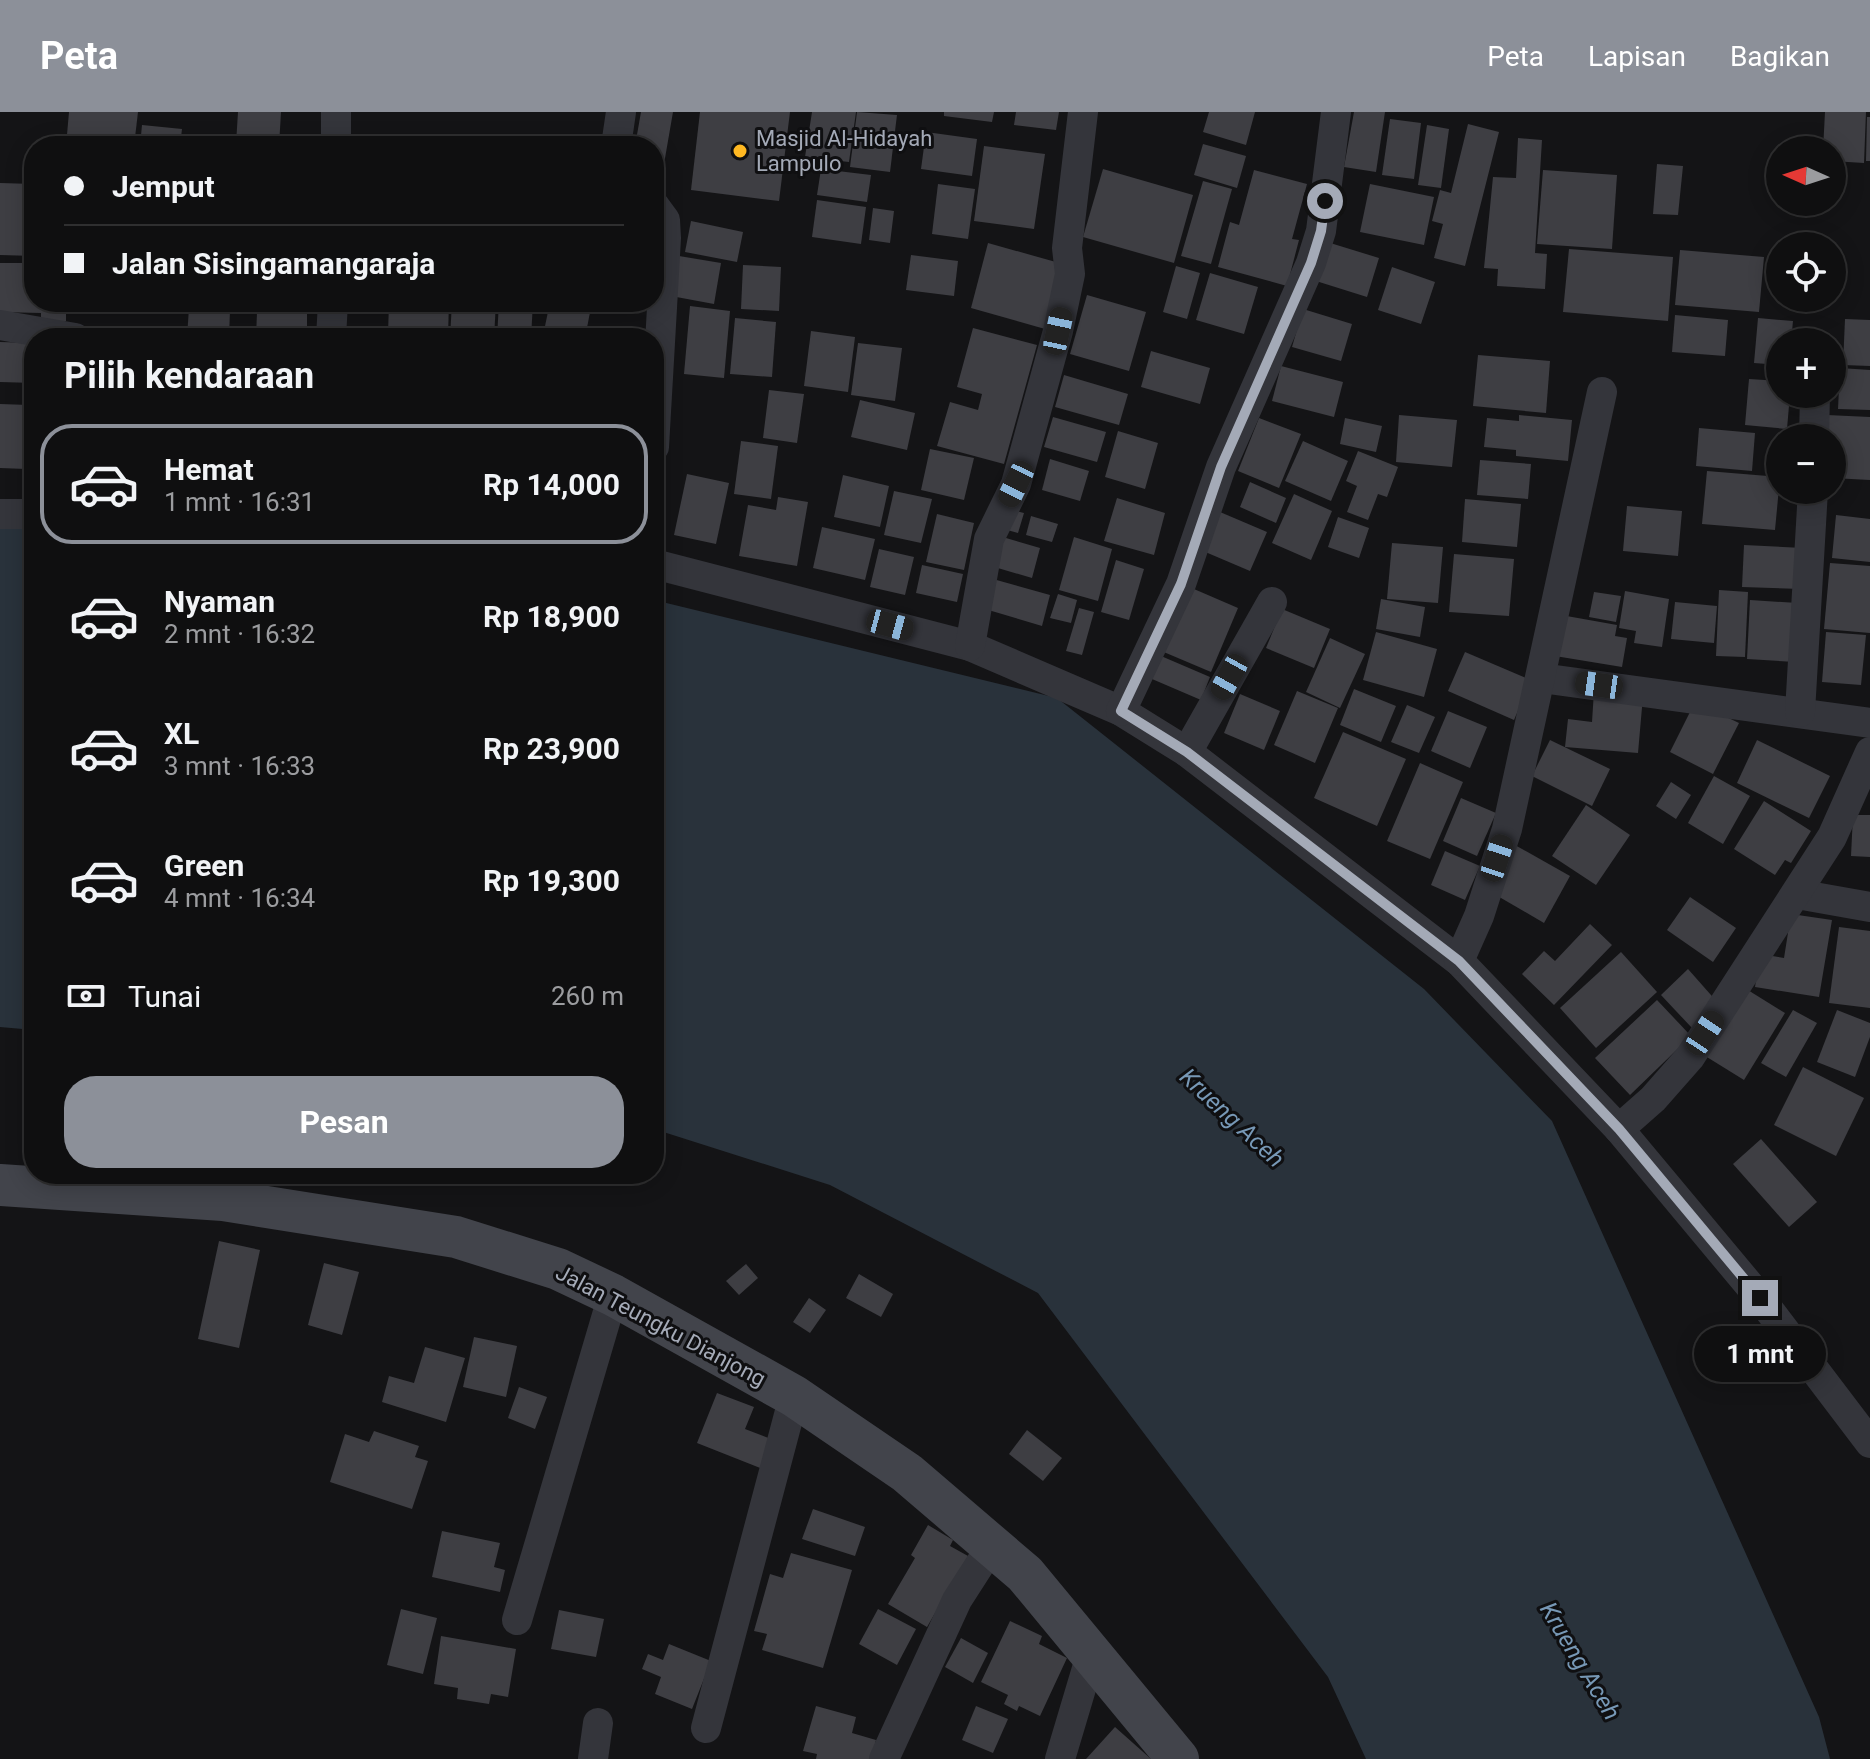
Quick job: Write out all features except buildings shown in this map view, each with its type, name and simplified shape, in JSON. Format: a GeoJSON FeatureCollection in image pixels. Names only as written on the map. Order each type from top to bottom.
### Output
{"type":"FeatureCollection","features":[{"type":"Feature","properties":{"kind":"street"},"geometry":{"type":"LineString","coordinates":[[336,112],[336,136]]}},
{"type":"Feature","properties":{"kind":"street"},"geometry":{"type":"LineString","coordinates":[[617,136],[621,112]]}},
{"type":"Feature","properties":{"kind":"street"},"geometry":{"type":"LineString","coordinates":[[970,646],[989,539],[1016,484],[1058,331],[1070,274],[1068,240],[1083,112]]}},
{"type":"Feature","properties":{"kind":"street"},"geometry":{"type":"LineString","coordinates":[[1121,711],[1181,584],[1221,467],[1311,263],[1321,231],[1336,112]]}},
{"type":"Feature","properties":{"kind":"street"},"geometry":{"type":"LineString","coordinates":[[664,219],[664,273]]}},
{"type":"Feature","properties":{"kind":"street"},"geometry":{"type":"LineString","coordinates":[[0,325],[24,329]]}},
{"type":"Feature","properties":{"kind":"street"},"geometry":{"type":"LineString","coordinates":[[1459,961],[1479,916],[1507,829],[1602,392]]}},
{"type":"Feature","properties":{"kind":"street"},"geometry":{"type":"LineString","coordinates":[[1800,712],[1812,504]]}},
{"type":"Feature","properties":{"kind":"street"},"geometry":{"type":"LineString","coordinates":[[0,514],[24,514]]}},
{"type":"Feature","properties":{"kind":"street"},"geometry":{"type":"LineString","coordinates":[[664,567],[970,646],[1121,711],[1187,752],[1459,961],[1619,1129],[1760,1298],[1870,1443]]}},
{"type":"Feature","properties":{"kind":"street"},"geometry":{"type":"LineString","coordinates":[[1187,752],[1272,602]]}},
{"type":"Feature","properties":{"kind":"street"},"geometry":{"type":"LineString","coordinates":[[1541,678],[1870,723]]}},
{"type":"Feature","properties":{"kind":"street"},"geometry":{"type":"LineString","coordinates":[[1619,1129],[1653,1099],[1690,1057],[1832,837],[1870,752]]}},
{"type":"Feature","properties":{"kind":"street"},"geometry":{"type":"LineString","coordinates":[[1797,894],[1870,907]]}},
{"type":"Feature","properties":{"kind":"street","name":"Jalan Teungku Dianjong"},"geometry":{"type":"LineString","coordinates":[[0,1185],[223,1200],[456,1237],[558,1269],[613,1295],[794,1396],[907,1473],[1025,1574],[1178,1759]]}},
{"type":"Feature","properties":{"kind":"street"},"geometry":{"type":"LineString","coordinates":[[517,1620],[613,1295]]}},
{"type":"Feature","properties":{"kind":"street"},"geometry":{"type":"LineString","coordinates":[[706,1728],[794,1396]]}},
{"type":"Feature","properties":{"kind":"street"},"geometry":{"type":"LineString","coordinates":[[884,1759],[957,1600],[993,1544]]}},
{"type":"Feature","properties":{"kind":"street"},"geometry":{"type":"LineString","coordinates":[[1060,1759],[1091,1655]]}},
{"type":"Feature","properties":{"kind":"street"},"geometry":{"type":"LineString","coordinates":[[593,1759],[598,1723]]}},
{"type":"Feature","properties":{"kind":"water"},"geometry":{"type":"Polygon","coordinates":[[[0,524],[24,525],[24,1029],[0,1027],[0,524]]]}},
{"type":"Feature","properties":{"kind":"water","name":"Krueng Aceh"},"geometry":{"type":"Polygon","coordinates":[[[664,602],[1057,698],[1424,989],[1552,1121],[1819,1717],[1830,1759],[1366,1759],[1328,1677],[1038,1293],[830,1185],[664,1132],[664,602]]]}},
{"type":"Feature","properties":{"kind":"place","name":"Masjid Al-Hidayah Lampulo"},"geometry":{"type":"Point","coordinates":[740,151]}},
{"type":"Feature","properties":{"kind":"route"},"geometry":{"type":"LineString","coordinates":[[1325,201],[1321,231],[1311,263],[1221,467],[1181,584],[1121,711],[1187,752],[1459,961],[1619,1129],[1760,1298]]}}]}
